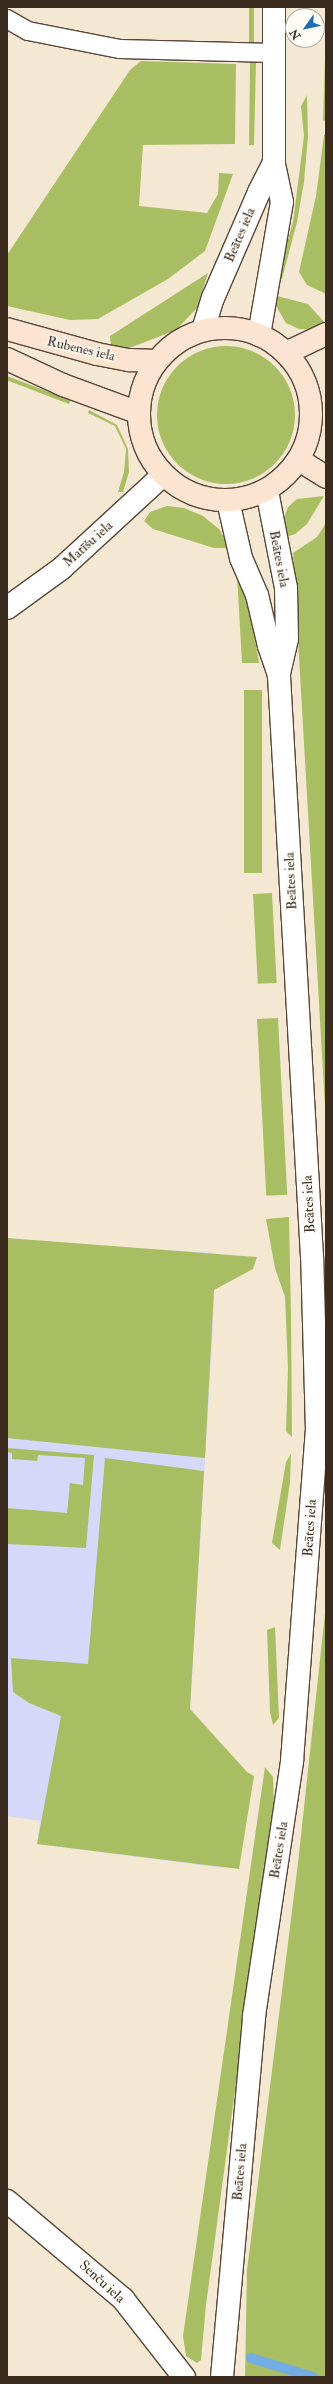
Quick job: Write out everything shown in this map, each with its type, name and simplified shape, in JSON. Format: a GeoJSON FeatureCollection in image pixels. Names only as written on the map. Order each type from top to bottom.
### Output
{"type":"FeatureCollection","features":[{"type":"Feature","properties":{"kind":"main road","name":"Rubenes iela"},"geometry":{"type":"LineString","coordinates":[[7,329],[97,354],[129,360],[157,361]]}},
{"type":"Feature","properties":{"kind":"main road"},"geometry":{"type":"LineString","coordinates":[[241,329],[259,334],[286,353],[306,382],[318,392],[308,441],[299,460],[285,477],[267,491],[248,498],[228,501],[204,498],[182,490],[163,475],[150,457],[141,435],[139,413],[148,376],[157,361],[170,347],[203,330],[241,329]]}},
{"type":"Feature","properties":{"kind":"main road"},"geometry":{"type":"LineString","coordinates":[[286,353],[326,334]]}},
{"type":"Feature","properties":{"kind":"main road"},"geometry":{"type":"LineString","coordinates":[[7,359],[63,385],[139,413]]}},
{"type":"Feature","properties":{"kind":"main road"},"geometry":{"type":"LineString","coordinates":[[299,460],[326,478]]}},
{"type":"Feature","properties":{"kind":"street","name":"Beātes iela"},"geometry":{"type":"LineString","coordinates":[[259,334],[282,202],[274,163],[274,7]]}},
{"type":"Feature","properties":{"kind":"street","name":"Beātes iela"},"geometry":{"type":"LineString","coordinates":[[203,330],[213,298],[259,192],[274,163]]}},
{"type":"Feature","properties":{"kind":"street","name":"Matīšu iela"},"geometry":{"type":"LineString","coordinates":[[7,608],[62,568],[163,475]]}},
{"type":"Feature","properties":{"kind":"street","name":"Beātes iela"},"geometry":{"type":"LineString","coordinates":[[267,491],[286,588],[287,639],[279,675]]}},
{"type":"Feature","properties":{"kind":"street","name":"Beātes iela"},"geometry":{"type":"LineString","coordinates":[[222,2377],[254,2016],[292,1761],[317,1432],[312,1257],[279,675],[257,595],[241,558],[228,501]]}},
{"type":"Feature","properties":{"kind":"street","name":"Senču iela"},"geometry":{"type":"LineString","coordinates":[[7,2201],[123,2298],[184,2377]]}},
{"type":"Feature","properties":{"kind":"lane"},"geometry":{"type":"LineString","coordinates":[[7,19],[28,31],[120,49],[274,53]]}},
{"type":"Feature","properties":{"kind":"shaded area"},"geometry":{"type":"Polygon","coordinates":[[[7,1240],[215,1253],[213,1328],[190,1709],[247,1772],[224,1868],[37,1844],[40,1821],[7,1816],[7,1240]]]}},
{"type":"Feature","properties":{"kind":"green space"},"geometry":{"type":"Polygon","coordinates":[[[249,7],[254,7],[254,44],[249,44],[249,7]]]}},
{"type":"Feature","properties":{"kind":"green space"},"geometry":{"type":"Polygon","coordinates":[[[326,57],[326,122],[323,120],[326,57]]]}},
{"type":"Feature","properties":{"kind":"green space"},"geometry":{"type":"Polygon","coordinates":[[[141,61],[236,64],[235,144],[143,145],[139,206],[207,213],[218,194],[219,173],[233,174],[205,251],[168,279],[98,319],[70,320],[7,306],[7,255],[130,70],[141,61]]]}},
{"type":"Feature","properties":{"kind":"green space"},"geometry":{"type":"Polygon","coordinates":[[[250,62],[256,62],[254,145],[249,145],[250,62]]]}},
{"type":"Feature","properties":{"kind":"green space"},"geometry":{"type":"Polygon","coordinates":[[[307,95],[308,136],[304,182],[297,222],[282,279],[277,278],[293,222],[304,136],[301,106],[307,95]]]}},
{"type":"Feature","properties":{"kind":"green space"},"geometry":{"type":"Polygon","coordinates":[[[324,135],[326,135],[326,294],[307,285],[299,272],[316,196],[324,135]]]}},
{"type":"Feature","properties":{"kind":"green space"},"geometry":{"type":"Polygon","coordinates":[[[208,273],[197,308],[176,330],[127,349],[111,346],[110,336],[208,273]]]}},
{"type":"Feature","properties":{"kind":"green space"},"geometry":{"type":"Polygon","coordinates":[[[277,296],[308,304],[326,324],[314,330],[299,329],[286,323],[276,306],[277,296]]]}},
{"type":"Feature","properties":{"kind":"green space"},"geometry":{"type":"Polygon","coordinates":[[[226,346],[239,347],[252,351],[275,366],[290,389],[294,402],[294,428],[290,441],[275,464],[252,479],[239,483],[226,484],[213,483],[200,479],[177,464],[162,441],[158,428],[157,415],[158,402],[162,389],[177,366],[200,351],[213,347],[226,346]]]}},
{"type":"Feature","properties":{"kind":"green space"},"geometry":{"type":"Polygon","coordinates":[[[7,376],[70,400],[69,404],[7,380],[7,376]]]}},
{"type":"Feature","properties":{"kind":"green space"},"geometry":{"type":"Polygon","coordinates":[[[89,410],[117,425],[128,449],[129,472],[123,492],[118,492],[124,472],[126,449],[115,426],[88,413],[89,410]]]}},
{"type":"Feature","properties":{"kind":"green space"},"geometry":{"type":"Polygon","coordinates":[[[324,496],[307,524],[295,534],[284,538],[282,523],[288,507],[297,499],[324,496]]]}},
{"type":"Feature","properties":{"kind":"green space"},"geometry":{"type":"Polygon","coordinates":[[[167,506],[184,508],[203,516],[219,529],[230,548],[214,548],[153,529],[144,521],[150,512],[167,506]]]}},
{"type":"Feature","properties":{"kind":"green space"},"geometry":{"type":"Polygon","coordinates":[[[326,523],[326,1124],[293,553],[317,537],[326,523]]]}},
{"type":"Feature","properties":{"kind":"green space"},"geometry":{"type":"Polygon","coordinates":[[[237,575],[244,590],[251,616],[259,663],[242,663],[237,575]]]}},
{"type":"Feature","properties":{"kind":"green space"},"geometry":{"type":"Polygon","coordinates":[[[244,690],[262,690],[262,873],[244,873],[244,690]]]}},
{"type":"Feature","properties":{"kind":"green space"},"geometry":{"type":"Polygon","coordinates":[[[272,893],[277,983],[258,984],[253,894],[272,893]]]}},
{"type":"Feature","properties":{"kind":"green space"},"geometry":{"type":"Polygon","coordinates":[[[278,1018],[287,1195],[266,1196],[257,1019],[278,1018]]]}},
{"type":"Feature","properties":{"kind":"green space"},"geometry":{"type":"Polygon","coordinates":[[[289,1217],[292,1437],[286,1431],[288,1368],[285,1297],[275,1268],[266,1219],[289,1217]]]}},
{"type":"Feature","properties":{"kind":"green space"},"geometry":{"type":"Polygon","coordinates":[[[7,1238],[257,1257],[253,1269],[214,1290],[205,1458],[7,1438],[7,1238]]]}},
{"type":"Feature","properties":{"kind":"green space"},"geometry":{"type":"Polygon","coordinates":[[[7,1448],[94,1455],[86,1548],[7,1544],[7,1508],[67,1513],[70,1483],[83,1485],[85,1458],[38,1455],[37,1461],[12,1459],[12,1453],[7,1452],[7,1448]]]}},
{"type":"Feature","properties":{"kind":"green space"},"geometry":{"type":"Polygon","coordinates":[[[291,1454],[290,1482],[280,1550],[272,1543],[286,1462],[291,1454]]]}},
{"type":"Feature","properties":{"kind":"green space"},"geometry":{"type":"Polygon","coordinates":[[[105,1458],[204,1471],[190,1709],[247,1772],[254,1776],[239,1869],[37,1844],[61,1716],[29,1703],[13,1692],[11,1658],[88,1664],[105,1458]]]}},
{"type":"Feature","properties":{"kind":"green space"},"geometry":{"type":"Polygon","coordinates":[[[326,1604],[326,2377],[245,2377],[247,2270],[298,1863],[326,1604]]]}},
{"type":"Feature","properties":{"kind":"green space"},"geometry":{"type":"Polygon","coordinates":[[[275,1627],[279,1718],[273,1725],[270,1712],[267,1630],[275,1627]]]}},
{"type":"Feature","properties":{"kind":"green space"},"geometry":{"type":"Polygon","coordinates":[[[265,1767],[273,1777],[274,1803],[206,2305],[201,2360],[197,2363],[186,2356],[183,2336],[265,1767]]]}},
{"type":"Feature","properties":{"kind":"waterway"},"geometry":{"type":"LineString","coordinates":[[251,2358],[313,2377]]}}]}
